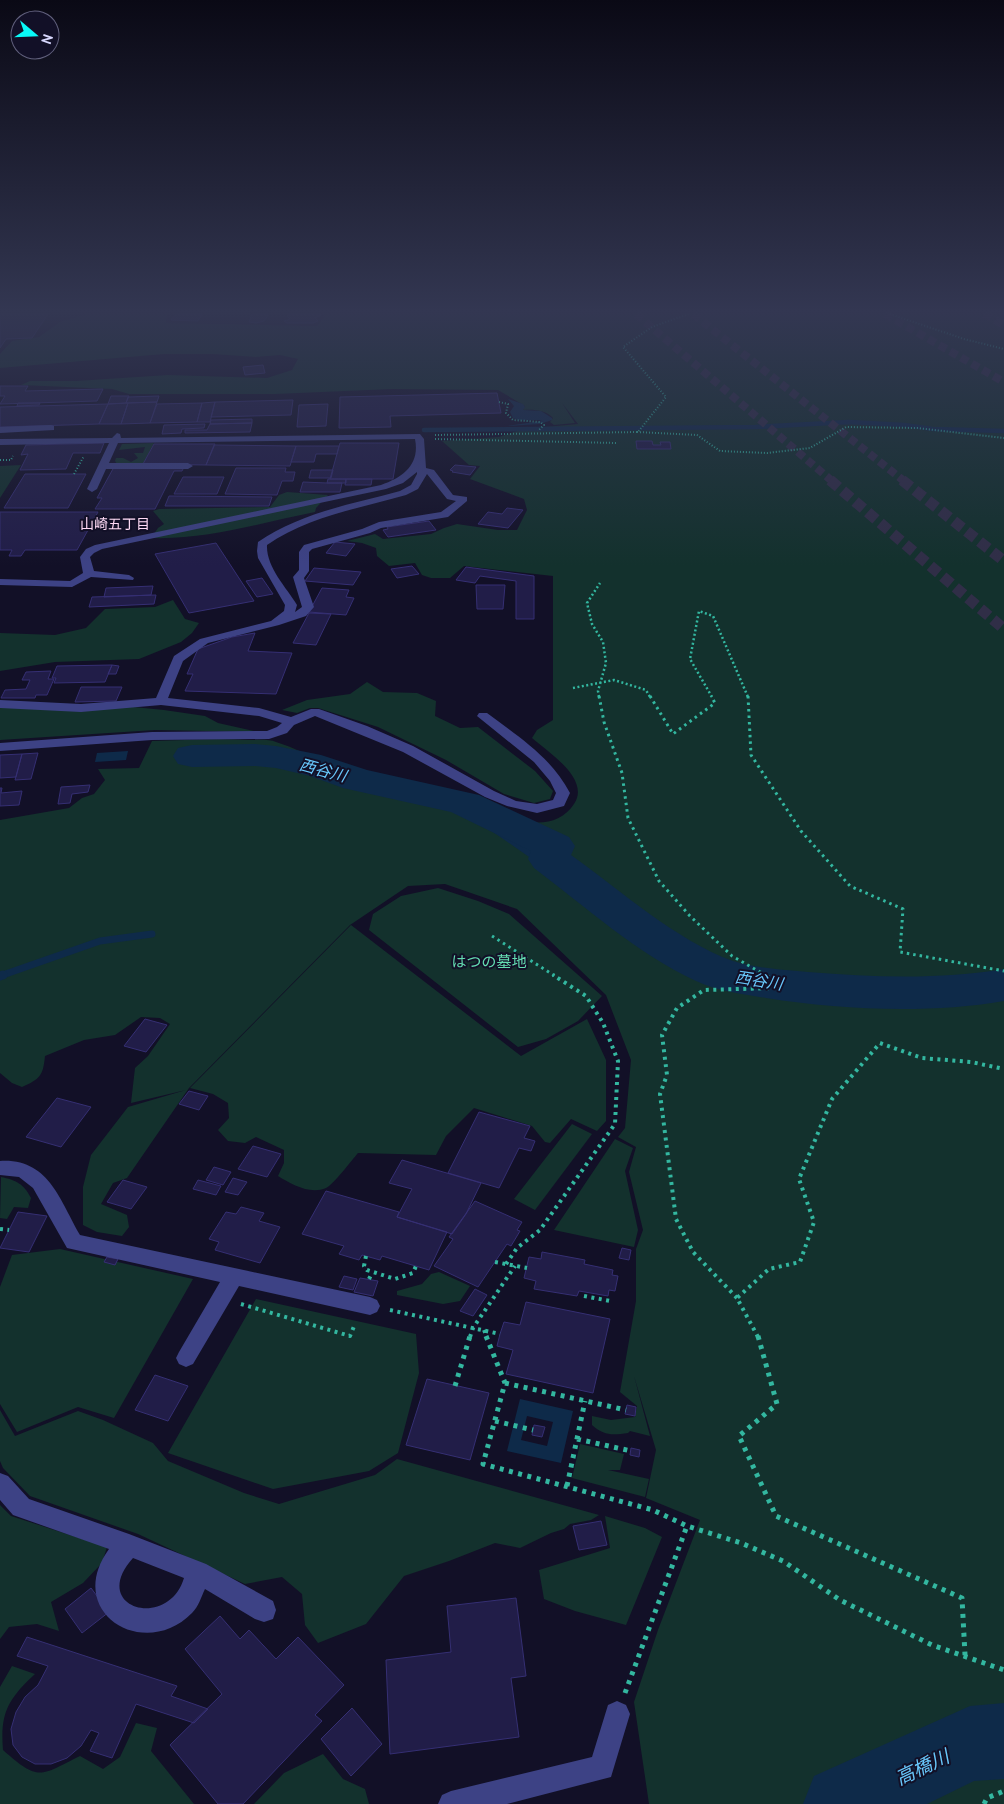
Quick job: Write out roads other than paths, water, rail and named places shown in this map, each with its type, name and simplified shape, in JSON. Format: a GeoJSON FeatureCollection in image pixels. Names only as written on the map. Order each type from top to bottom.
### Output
{"type":"FeatureCollection","features":[{"type":"Feature","properties":{"kind":"street"},"geometry":{"type":"LineString","coordinates":[[0,430],[51,428]]}},
{"type":"Feature","properties":{"kind":"street"},"geometry":{"type":"LineString","coordinates":[[0,442],[116,438],[418,437],[420,481],[415,487],[403,493],[299,524],[281,532],[262,544],[261,550],[264,560],[291,605],[290,612],[285,618],[275,623]]}},
{"type":"Feature","properties":{"kind":"street"},"geometry":{"type":"LineString","coordinates":[[92,489],[116,438]]}},
{"type":"Feature","properties":{"kind":"street"},"geometry":{"type":"LineString","coordinates":[[89,574],[85,557],[90,551],[99,546],[383,488],[407,478],[420,465]]}},
{"type":"Feature","properties":{"kind":"street"},"geometry":{"type":"LineString","coordinates":[[161,701],[178,659],[196,645],[204,641],[275,623],[302,614],[308,607],[298,577],[304,571],[304,552],[308,547],[379,526],[444,515],[464,499],[450,497],[432,472],[420,465]]}},
{"type":"Feature","properties":{"kind":"street"},"geometry":{"type":"LineString","coordinates":[[104,466],[188,466]]}},
{"type":"Feature","properties":{"kind":"street"},"geometry":{"type":"LineString","coordinates":[[0,582],[72,584],[89,574],[129,578]]}},
{"type":"Feature","properties":{"kind":"street"},"geometry":{"type":"LineString","coordinates":[[0,704],[81,708],[161,701],[259,712],[284,718],[290,722]]}},
{"type":"Feature","properties":{"kind":"street"},"geometry":{"type":"LineString","coordinates":[[0,747],[152,736],[269,735],[282,730],[290,722],[315,712],[348,723],[396,743],[498,799],[530,808],[546,809],[559,803],[563,793],[558,781],[545,766],[483,716]]}},
{"type":"Feature","properties":{"kind":"street"},"geometry":{"type":"LineString","coordinates":[[0,1168],[16,1168],[33,1175],[46,1192],[74,1242],[370,1306]]}},
{"type":"Feature","properties":{"kind":"street"},"geometry":{"type":"LineString","coordinates":[[186,1358],[234,1276]]}},
{"type":"Feature","properties":{"kind":"street"},"geometry":{"type":"LineString","coordinates":[[0,1484],[21,1507],[129,1545],[198,1572],[264,1610]]}},
{"type":"Feature","properties":{"kind":"street"},"geometry":{"type":"LineString","coordinates":[[129,1545],[117,1558],[109,1573],[107,1590],[112,1605],[122,1616],[136,1622],[153,1622],[170,1615],[184,1604],[193,1588],[198,1572]]}},
{"type":"Feature","properties":{"kind":"street"},"geometry":{"type":"LineString","coordinates":[[451,1804],[602,1768],[618,1714]]}},
{"type":"Feature","properties":{"kind":"water"},"geometry":{"type":"Polygon","coordinates":[[[508,399],[523,404],[525,407],[523,410],[541,411],[552,418],[552,420],[540,424],[507,426],[542,421],[513,418],[510,412],[514,406],[508,399]]]}},
{"type":"Feature","properties":{"kind":"water"},"geometry":{"type":"Polygon","coordinates":[[[128,751],[126,760],[95,762],[97,753],[128,751]]]}},
{"type":"Feature","properties":{"kind":"water"},"geometry":{"type":"Polygon","coordinates":[[[520,1399],[573,1411],[561,1463],[507,1451],[520,1399]],[[527,1416],[521,1440],[547,1446],[553,1422],[527,1416]]]}},
{"type":"Feature","properties":{"kind":"waterway"},"geometry":{"type":"LineString","coordinates":[[424,430],[755,427],[849,422],[904,425],[933,429],[1004,431]]}},
{"type":"Feature","properties":{"kind":"waterway","name":"西谷川"},"geometry":{"type":"LineString","coordinates":[[192,756],[255,755],[276,757],[321,767],[357,780],[465,803],[554,846],[549,859],[647,932],[688,958],[728,976],[801,987],[900,993],[952,992],[1004,985]]}},
{"type":"Feature","properties":{"kind":"waterway","name":"西谷川"},"geometry":{"type":"LineString","coordinates":[[453,800],[534,856],[549,859]]}},
{"type":"Feature","properties":{"kind":"waterway"},"geometry":{"type":"LineString","coordinates":[[3,975],[0,976],[100,941],[152,934]]}},
{"type":"Feature","properties":{"kind":"waterway","name":"高橋川"},"geometry":{"type":"LineString","coordinates":[[842,1804],[970,1744],[1004,1741]]}},
{"type":"Feature","properties":{"kind":"tunnel"},"geometry":{"type":"LineString","coordinates":[[735,398],[832,481]]}},
{"type":"Feature","properties":{"kind":"tunnel"},"geometry":{"type":"LineString","coordinates":[[799,398],[904,481]]}},
{"type":"Feature","properties":{"kind":"tunnel"},"geometry":{"type":"LineString","coordinates":[[830,480],[1004,629]]}},
{"type":"Feature","properties":{"kind":"tunnel"},"geometry":{"type":"LineString","coordinates":[[902,480],[1004,561]]}},
{"type":"Feature","properties":{"kind":"district","name":"山崎五丁目"},"geometry":{"type":"Point","coordinates":[115,524]}},
{"type":"Feature","properties":{"kind":"park label","name":"はつの墓地"},"geometry":{"type":"Point","coordinates":[489,962]}}]}
